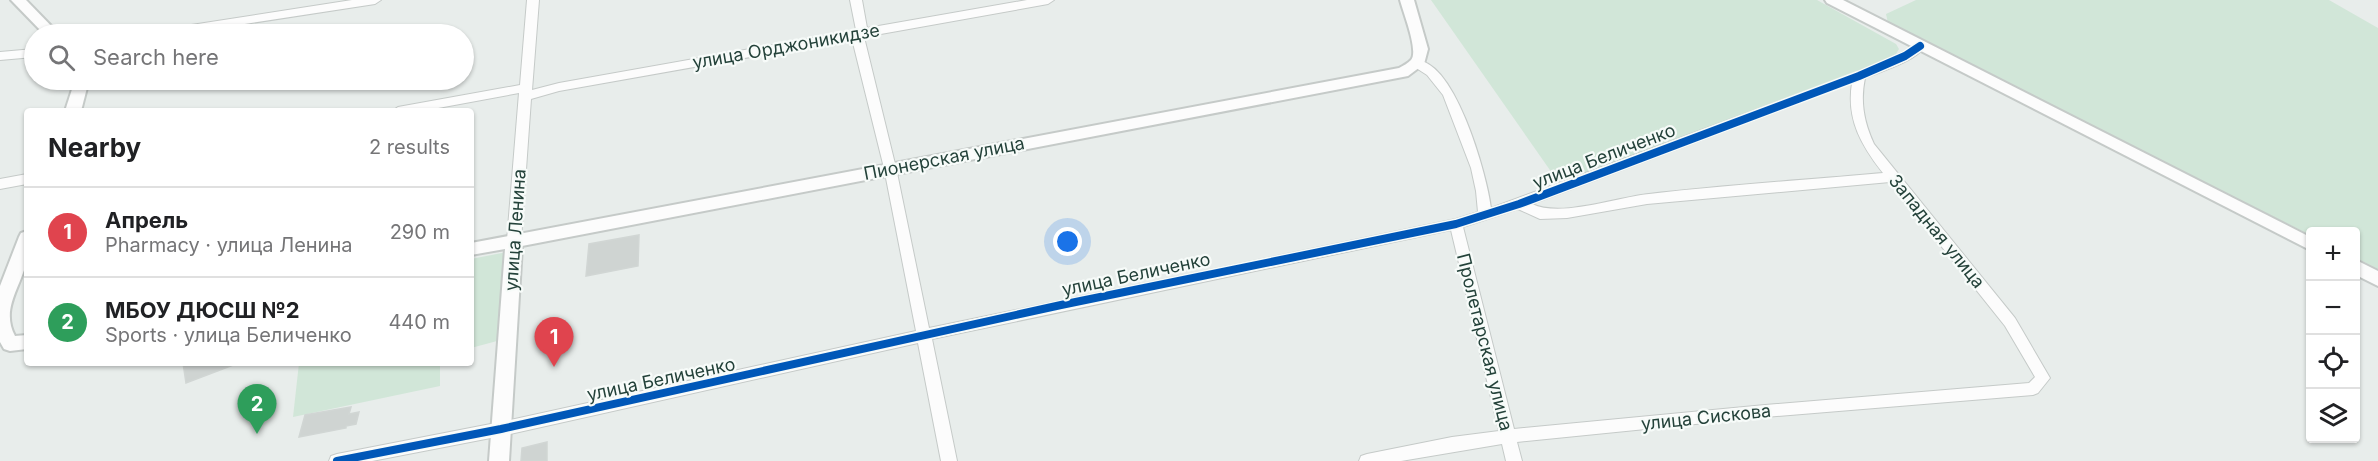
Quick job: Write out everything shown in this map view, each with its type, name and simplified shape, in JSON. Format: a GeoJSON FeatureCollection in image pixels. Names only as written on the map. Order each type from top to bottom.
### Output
{"type":"FeatureCollection","features":[{"type":"Feature","properties":{"kind":"street"},"geometry":{"type":"LineString","coordinates":[[18,0],[42,24]]}},
{"type":"Feature","properties":{"kind":"street"},"geometry":{"type":"LineString","coordinates":[[223,24],[375,0]]}},
{"type":"Feature","properties":{"kind":"street","name":"улица Ленина"},"geometry":{"type":"LineString","coordinates":[[499,461],[533,0]]}},
{"type":"Feature","properties":{"kind":"street"},"geometry":{"type":"LineString","coordinates":[[856,0],[860,32],[949,461]]}},
{"type":"Feature","properties":{"kind":"street","name":"улица Орджоникидзе"},"geometry":{"type":"LineString","coordinates":[[418,108],[559,87],[1048,0]]}},
{"type":"Feature","properties":{"kind":"street"},"geometry":{"type":"LineString","coordinates":[[1407,0],[1422,50],[1421,59],[1416,64],[1431,72],[1449,94],[1477,168],[1483,191],[1485,215]]}},
{"type":"Feature","properties":{"kind":"street"},"geometry":{"type":"LineString","coordinates":[[1832,0],[2306,242]]}},
{"type":"Feature","properties":{"kind":"street","name":"улица Беличенко"},"geometry":{"type":"LineString","coordinates":[[337,461],[501,429],[925,337],[1060,305],[1456,224],[1519,204],[1859,76],[1905,56],[1920,46]]}},
{"type":"Feature","properties":{"kind":"street"},"geometry":{"type":"LineString","coordinates":[[0,56],[24,54]]}},
{"type":"Feature","properties":{"kind":"street","name":"Пионерская улица"},"geometry":{"type":"LineString","coordinates":[[474,248],[1403,72],[1416,64]]}},
{"type":"Feature","properties":{"kind":"street","name":"Западная улица"},"geometry":{"type":"LineString","coordinates":[[1859,76],[1855,98],[1858,122],[1869,146],[2010,322],[2043,378]]}},
{"type":"Feature","properties":{"kind":"street"},"geometry":{"type":"LineString","coordinates":[[74,108],[79,90]]}},
{"type":"Feature","properties":{"kind":"street","name":"улица Беличенко"},"geometry":{"type":"LineString","coordinates":[[1519,204],[1540,213],[1567,213],[1647,199],[1892,177]]}},
{"type":"Feature","properties":{"kind":"street"},"geometry":{"type":"LineString","coordinates":[[0,184],[24,180]]}},
{"type":"Feature","properties":{"kind":"street","name":"Пролетарская улица"},"geometry":{"type":"LineString","coordinates":[[1456,224],[1514,461]]}},
{"type":"Feature","properties":{"kind":"street"},"geometry":{"type":"LineString","coordinates":[[12,344],[3,331],[0,309],[24,245]]}},
{"type":"Feature","properties":{"kind":"street"},"geometry":{"type":"LineString","coordinates":[[2360,270],[2378,279]]}},
{"type":"Feature","properties":{"kind":"street","name":"улица Сискова"},"geometry":{"type":"LineString","coordinates":[[1367,461],[1452,444],[1509,436],[2033,388],[2043,378]]}},
{"type":"Feature","properties":{"kind":"green space"},"geometry":{"type":"Polygon","coordinates":[[[1431,0],[1817,0],[1896,44],[1899,49],[1896,54],[1866,69],[1559,183],[1431,0]]]}},
{"type":"Feature","properties":{"kind":"green space"},"geometry":{"type":"Polygon","coordinates":[[[1916,0],[2329,0],[2378,28],[2378,269],[2360,260],[2360,227],[2306,227],[2306,233],[1888,23],[1886,14],[1916,0]]]}},
{"type":"Feature","properties":{"kind":"green space"},"geometry":{"type":"Polygon","coordinates":[[[507,252],[497,341],[474,347],[474,258],[507,252]]]}},
{"type":"Feature","properties":{"kind":"green space"},"geometry":{"type":"Polygon","coordinates":[[[299,366],[440,366],[440,386],[293,417],[299,366]]]}},
{"type":"Feature","properties":{"kind":"building"},"geometry":{"type":"Polygon","coordinates":[[[639,235],[638,266],[586,276],[589,244],[639,235]]]}},
{"type":"Feature","properties":{"kind":"building"},"geometry":{"type":"Polygon","coordinates":[[[183,366],[231,366],[186,383],[183,366]]]}},
{"type":"Feature","properties":{"kind":"building"},"geometry":{"type":"Polygon","coordinates":[[[351,407],[349,414],[359,412],[356,424],[299,437],[305,415],[351,407]]]}},
{"type":"Feature","properties":{"kind":"building"},"geometry":{"type":"Polygon","coordinates":[[[547,442],[547,461],[521,461],[522,448],[547,442]]]}},
{"type":"Feature","properties":{"kind":"cycle path"},"geometry":{"type":"LineString","coordinates":[[337,461],[501,429],[1061,305],[1456,224],[1519,204],[1859,76],[1905,56],[1920,46]]}},
{"type":"Feature","properties":{"kind":"place","name":"Апрель"},"geometry":{"type":"Point","coordinates":[554,367]}},
{"type":"Feature","properties":{"kind":"place","name":"МБОУ ДЮСШ №2"},"geometry":{"type":"Point","coordinates":[257,434]}}]}
